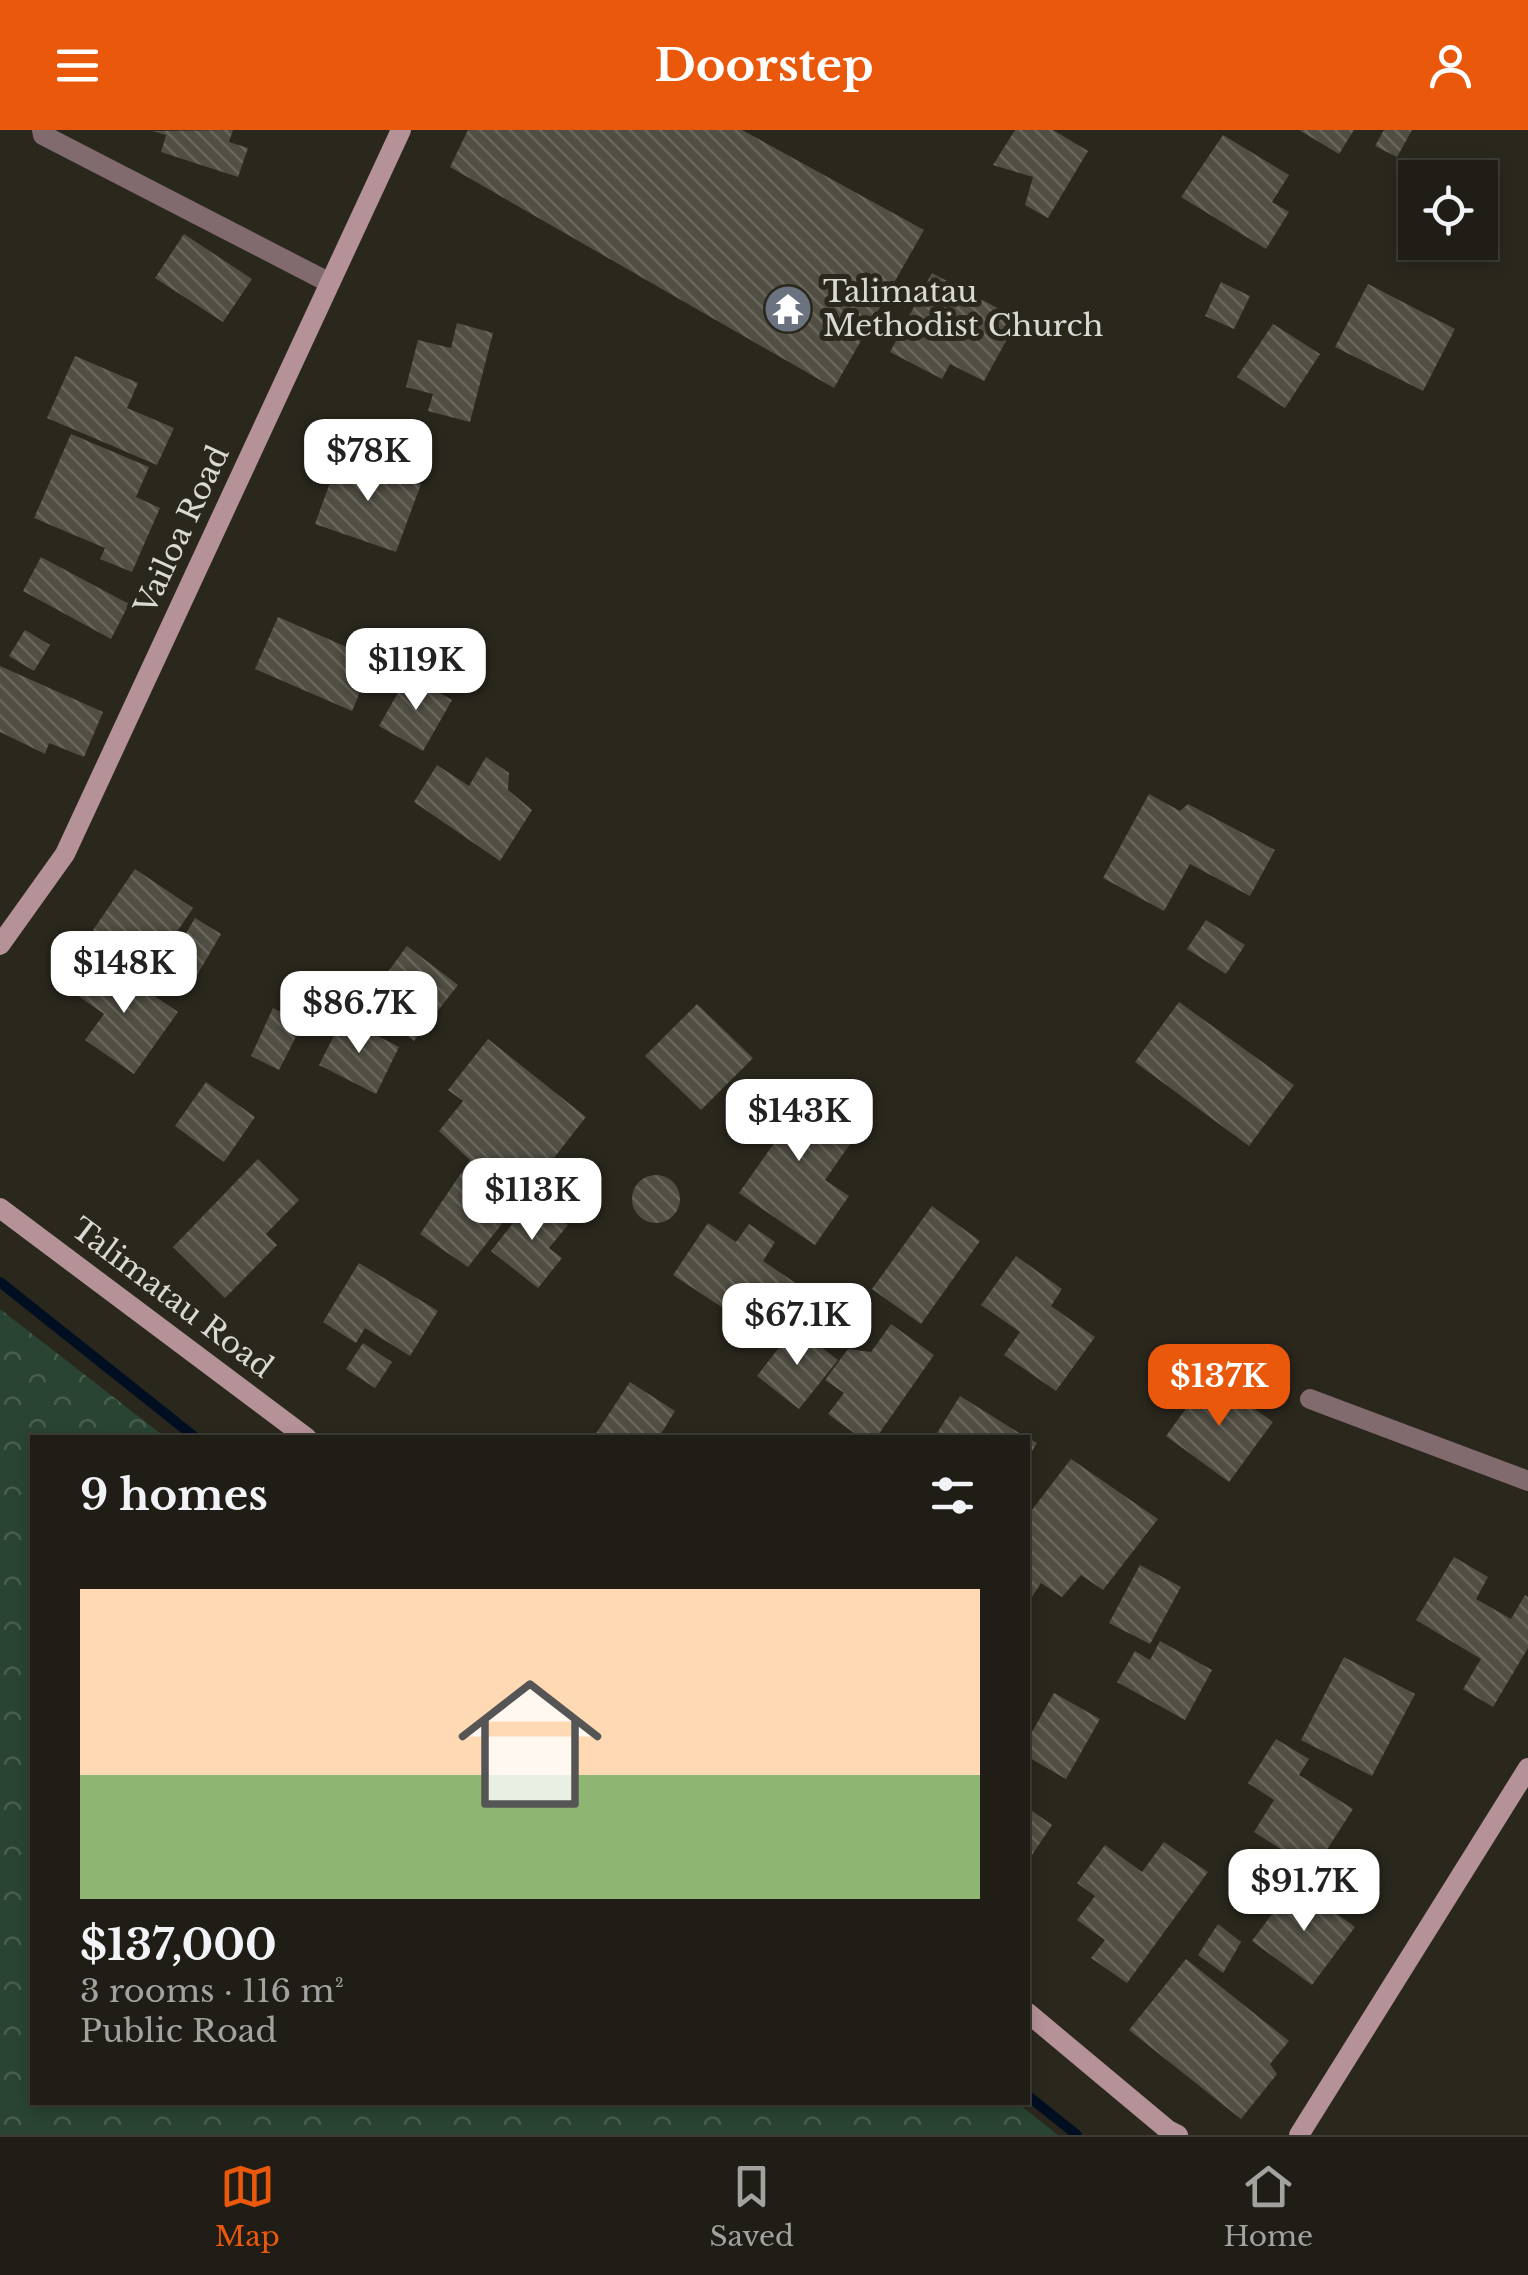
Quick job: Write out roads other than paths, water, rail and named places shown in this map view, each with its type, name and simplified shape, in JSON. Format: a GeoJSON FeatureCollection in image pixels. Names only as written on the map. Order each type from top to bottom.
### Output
{"type":"FeatureCollection","features":[{"type":"Feature","properties":{"kind":"main road","name":"Vailoa Road"},"geometry":{"type":"LineString","coordinates":[[0,946],[65,854],[401,130]]}},
{"type":"Feature","properties":{"kind":"main road","name":"Talimatau Road"},"geometry":{"type":"LineString","coordinates":[[0,1208],[303,1435]]}},
{"type":"Feature","properties":{"kind":"main road"},"geometry":{"type":"LineString","coordinates":[[1299,2135],[1528,1768]]}},
{"type":"Feature","properties":{"kind":"main road"},"geometry":{"type":"LineString","coordinates":[[1030,2015],[1178,2135]]}},
{"type":"Feature","properties":{"kind":"street"},"geometry":{"type":"LineString","coordinates":[[42,130],[43,135],[330,283]]}},
{"type":"Feature","properties":{"kind":"street"},"geometry":{"type":"LineString","coordinates":[[1310,1399],[1528,1481]]}},
{"type":"Feature","properties":{"kind":"waterway"},"geometry":{"type":"LineString","coordinates":[[0,1282],[192,1435]]}},
{"type":"Feature","properties":{"kind":"waterway"},"geometry":{"type":"LineString","coordinates":[[1030,2098],[1077,2135]]}},
{"type":"Feature","properties":{"kind":"place","name":"Talimatau Methodist Church"},"geometry":{"type":"Point","coordinates":[788,309]}}]}
